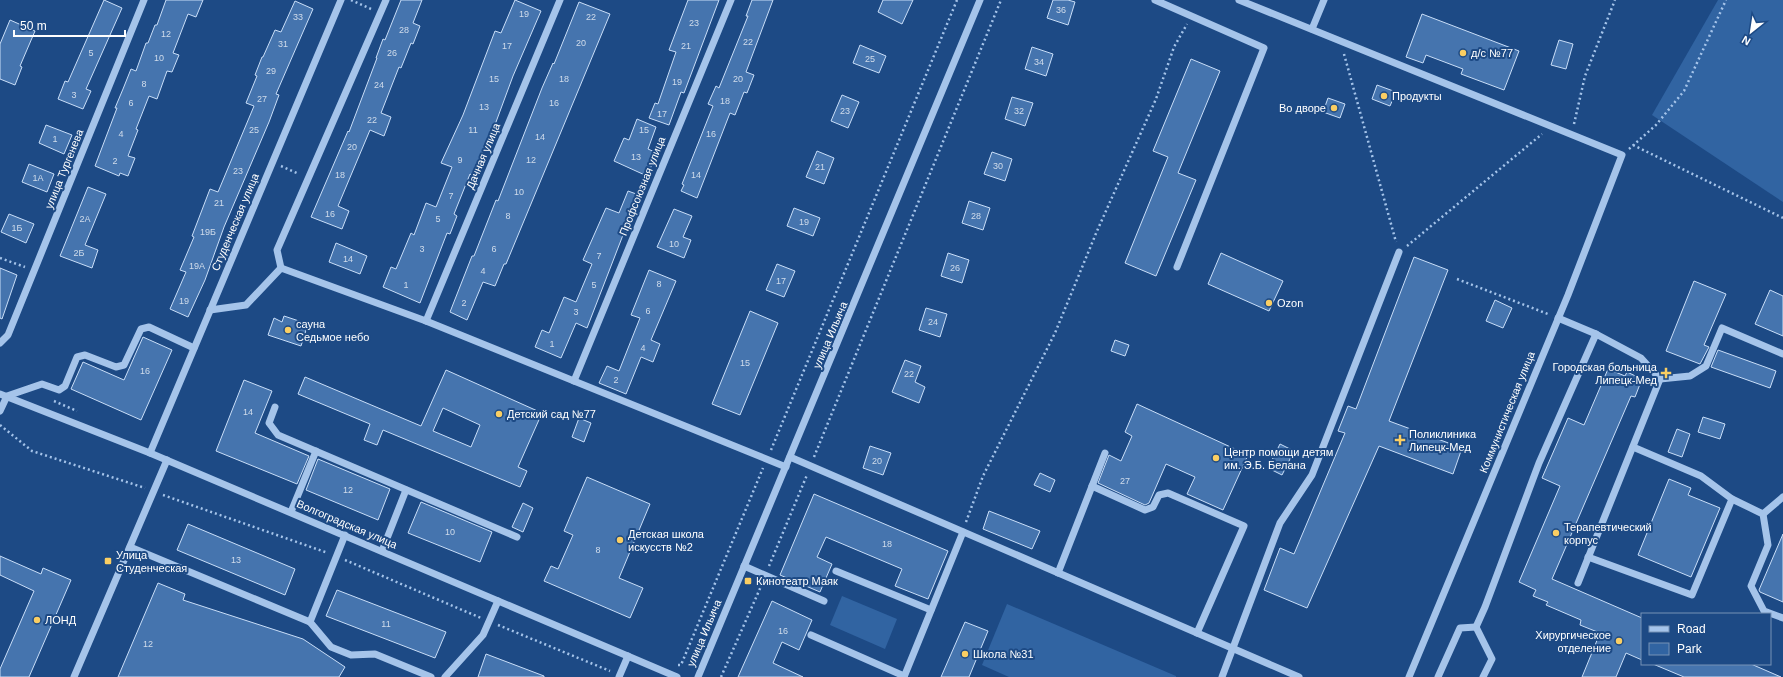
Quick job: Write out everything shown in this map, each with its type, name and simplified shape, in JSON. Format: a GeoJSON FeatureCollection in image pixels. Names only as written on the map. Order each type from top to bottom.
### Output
{"type":"FeatureCollection","features":[{"type":"Feature","properties":{"kind":"street","name":"улица Тургенева"},"geometry":{"type":"LineString","coordinates":[[0,343],[8,335],[144,0]]}},
{"type":"Feature","properties":{"kind":"street","name":"Студенческая улица"},"geometry":{"type":"LineString","coordinates":[[150,453],[341,0]]}},
{"type":"Feature","properties":{"kind":"street"},"geometry":{"type":"LineString","coordinates":[[281,268],[276,250],[386,0]]}},
{"type":"Feature","properties":{"kind":"street","name":"Дачная улица"},"geometry":{"type":"LineString","coordinates":[[426,321],[560,0]]}},
{"type":"Feature","properties":{"kind":"street","name":"Профсоюзная улица"},"geometry":{"type":"LineString","coordinates":[[574,381],[731,0]]}},
{"type":"Feature","properties":{"kind":"street","name":"улица Ильича"},"geometry":{"type":"LineString","coordinates":[[698,677],[980,0]]}},
{"type":"Feature","properties":{"kind":"street"},"geometry":{"type":"LineString","coordinates":[[1155,0],[1264,48],[1177,267]]}},
{"type":"Feature","properties":{"kind":"street"},"geometry":{"type":"LineString","coordinates":[[1239,0],[1622,155]]}},
{"type":"Feature","properties":{"kind":"street"},"geometry":{"type":"LineString","coordinates":[[1312,29],[1324,0]]}},
{"type":"Feature","properties":{"kind":"street","name":"Коммунистическая улица"},"geometry":{"type":"LineString","coordinates":[[1410,677],[1558,318],[1622,155]]}},
{"type":"Feature","properties":{"kind":"street"},"geometry":{"type":"LineString","coordinates":[[1222,677],[1234,649],[1280,523],[1312,475],[1399,252]]}},
{"type":"Feature","properties":{"kind":"street"},"geometry":{"type":"LineString","coordinates":[[281,268],[426,321],[786,467]]}},
{"type":"Feature","properties":{"kind":"street"},"geometry":{"type":"LineString","coordinates":[[210,310],[246,305],[281,268]]}},
{"type":"Feature","properties":{"kind":"street"},"geometry":{"type":"LineString","coordinates":[[1558,318],[1596,334],[1641,358],[1660,379]]}},
{"type":"Feature","properties":{"kind":"street"},"geometry":{"type":"LineString","coordinates":[[0,412],[3,395],[42,384],[59,390],[65,386],[78,357],[85,355],[116,367],[124,365],[140,329],[149,327],[194,348]]}},
{"type":"Feature","properties":{"kind":"street"},"geometry":{"type":"LineString","coordinates":[[1660,379],[1690,376],[1706,366],[1722,328],[1783,354]]}},
{"type":"Feature","properties":{"kind":"street"},"geometry":{"type":"LineString","coordinates":[[1476,627],[1485,607],[1539,463],[1596,334]]}},
{"type":"Feature","properties":{"kind":"street"},"geometry":{"type":"LineString","coordinates":[[1578,583],[1660,379]]}},
{"type":"Feature","properties":{"kind":"street","name":"Волгоградская улица"},"geometry":{"type":"LineString","coordinates":[[0,389],[3,395],[167,460],[677,677]]}},
{"type":"Feature","properties":{"kind":"street"},"geometry":{"type":"LineString","coordinates":[[275,407],[269,423],[278,435],[517,537]]}},
{"type":"Feature","properties":{"kind":"street"},"geometry":{"type":"LineString","coordinates":[[1633,447],[1701,476],[1732,499],[1763,514]]}},
{"type":"Feature","properties":{"kind":"street"},"geometry":{"type":"LineString","coordinates":[[291,512],[316,451]]}},
{"type":"Feature","properties":{"kind":"street"},"geometry":{"type":"LineString","coordinates":[[1058,573],[1104,453]]}},
{"type":"Feature","properties":{"kind":"street"},"geometry":{"type":"LineString","coordinates":[[790,458],[1299,677]]}},
{"type":"Feature","properties":{"kind":"street"},"geometry":{"type":"LineString","coordinates":[[74,677],[167,460]]}},
{"type":"Feature","properties":{"kind":"street"},"geometry":{"type":"LineString","coordinates":[[1092,486],[1145,510],[1153,507],[1159,495],[1168,493],[1244,526],[1197,633]]}},
{"type":"Feature","properties":{"kind":"street"},"geometry":{"type":"LineString","coordinates":[[382,551],[406,490]]}},
{"type":"Feature","properties":{"kind":"street"},"geometry":{"type":"LineString","coordinates":[[1763,514],[1783,497]]}},
{"type":"Feature","properties":{"kind":"street"},"geometry":{"type":"LineString","coordinates":[[1588,557],[1692,595],[1732,499]]}},
{"type":"Feature","properties":{"kind":"street"},"geometry":{"type":"LineString","coordinates":[[1763,514],[1768,545],[1751,586],[1764,611],[1769,613]]}},
{"type":"Feature","properties":{"kind":"street"},"geometry":{"type":"LineString","coordinates":[[810,636],[904,676],[963,532]]}},
{"type":"Feature","properties":{"kind":"street"},"geometry":{"type":"LineString","coordinates":[[310,622],[345,536]]}},
{"type":"Feature","properties":{"kind":"street"},"geometry":{"type":"LineString","coordinates":[[130,547],[310,622],[332,647],[351,655],[375,654],[431,677]]}},
{"type":"Feature","properties":{"kind":"street"},"geometry":{"type":"LineString","coordinates":[[744,566],[824,601]]}},
{"type":"Feature","properties":{"kind":"street"},"geometry":{"type":"LineString","coordinates":[[836,571],[931,610]]}},
{"type":"Feature","properties":{"kind":"street"},"geometry":{"type":"LineString","coordinates":[[445,677],[483,635],[498,601]]}},
{"type":"Feature","properties":{"kind":"street"},"geometry":{"type":"LineString","coordinates":[[1771,614],[1783,618]]}},
{"type":"Feature","properties":{"kind":"street"},"geometry":{"type":"LineString","coordinates":[[1438,677],[1460,628],[1476,627]]}},
{"type":"Feature","properties":{"kind":"street"},"geometry":{"type":"LineString","coordinates":[[1476,627],[1492,660],[1483,677]]}},
{"type":"Feature","properties":{"kind":"street"},"geometry":{"type":"LineString","coordinates":[[619,677],[628,656]]}},
{"type":"Feature","properties":{"kind":"path"},"geometry":{"type":"LineString","coordinates":[[351,0],[380,13]]}},
{"type":"Feature","properties":{"kind":"path"},"geometry":{"type":"LineString","coordinates":[[681,665],[957,0]]}},
{"type":"Feature","properties":{"kind":"path"},"geometry":{"type":"LineString","coordinates":[[722,677],[1002,0]]}},
{"type":"Feature","properties":{"kind":"path"},"geometry":{"type":"LineString","coordinates":[[1571,134],[1585,76],[1615,0]]}},
{"type":"Feature","properties":{"kind":"path"},"geometry":{"type":"LineString","coordinates":[[1622,155],[1656,125],[1684,91],[1726,0]]}},
{"type":"Feature","properties":{"kind":"path"},"geometry":{"type":"LineString","coordinates":[[963,532],[983,476],[1055,333],[1097,231],[1156,99],[1174,47],[1191,16]]}},
{"type":"Feature","properties":{"kind":"path"},"geometry":{"type":"LineString","coordinates":[[1340,40],[1399,252],[1552,126]]}},
{"type":"Feature","properties":{"kind":"path"},"geometry":{"type":"LineString","coordinates":[[1633,145],[1783,218]]}},
{"type":"Feature","properties":{"kind":"path"},"geometry":{"type":"LineString","coordinates":[[272,163],[308,178]]}},
{"type":"Feature","properties":{"kind":"path"},"geometry":{"type":"LineString","coordinates":[[0,258],[34,270]]}},
{"type":"Feature","properties":{"kind":"path"},"geometry":{"type":"LineString","coordinates":[[1457,279],[1558,318]]}},
{"type":"Feature","properties":{"kind":"path"},"geometry":{"type":"LineString","coordinates":[[0,425],[32,451],[153,491],[336,556],[611,671]]}},
{"type":"Feature","properties":{"kind":"green space"},"geometry":{"type":"Polygon","coordinates":[[[1718,0],[1783,0],[1783,202],[1652,115],[1718,0]]]}},
{"type":"Feature","properties":{"kind":"green space"},"geometry":{"type":"Polygon","coordinates":[[[842,596],[897,619],[885,649],[830,625],[842,596]]]}},
{"type":"Feature","properties":{"kind":"green space"},"geometry":{"type":"Polygon","coordinates":[[[1007,604],[1176,677],[1009,677],[982,665],[1007,604]]]}},
{"type":"Feature","properties":{"kind":"building"},"geometry":{"type":"Polygon","coordinates":[[[104,0],[122,8],[86,89],[91,91],[83,109],[58,99],[65,81],[68,82],[104,0]]]}},
{"type":"Feature","properties":{"kind":"building"},"geometry":{"type":"Polygon","coordinates":[[[166,0],[203,0],[196,17],[188,14],[173,53],[179,55],[172,72],[167,71],[157,99],[149,96],[136,129],[138,130],[128,156],[135,158],[128,176],[120,173],[119,176],[95,166],[117,108],[115,108],[131,69],[136,71],[146,43],[148,43],[155,25],[157,25],[166,0]]]}},
{"type":"Feature","properties":{"kind":"building"},"geometry":{"type":"Polygon","coordinates":[[[401,0],[422,0],[413,23],[420,26],[401,68],[399,67],[381,113],[391,117],[384,136],[370,130],[338,206],[349,211],[342,229],[311,217],[348,131],[349,132],[383,39],[385,40],[401,0]]]}},
{"type":"Feature","properties":{"kind":"building"},"geometry":{"type":"Polygon","coordinates":[[[515,0],[541,11],[513,76],[496,122],[472,175],[470,174],[454,214],[457,216],[450,234],[447,233],[420,303],[383,287],[391,267],[396,269],[411,233],[414,235],[426,203],[436,207],[452,167],[441,163],[463,115],[495,31],[501,33],[515,0]]]}},
{"type":"Feature","properties":{"kind":"building"},"geometry":{"type":"Polygon","coordinates":[[[688,0],[719,0],[684,93],[681,92],[669,125],[649,118],[655,103],[658,104],[676,52],[669,50],[688,0]]]}},
{"type":"Feature","properties":{"kind":"building"},"geometry":{"type":"Polygon","coordinates":[[[752,0],[773,0],[746,72],[754,75],[747,93],[744,92],[735,115],[730,113],[697,198],[681,191],[684,185],[682,184],[713,106],[708,104],[716,86],[719,88],[748,16],[746,16],[752,0]]]}},
{"type":"Feature","properties":{"kind":"building"},"geometry":{"type":"Polygon","coordinates":[[[883,0],[913,0],[902,24],[878,12],[883,0]]]}},
{"type":"Feature","properties":{"kind":"building"},"geometry":{"type":"Polygon","coordinates":[[[1053,0],[1068,0],[1075,2],[1068,25],[1047,18],[1053,0]]]}},
{"type":"Feature","properties":{"kind":"building"},"geometry":{"type":"Polygon","coordinates":[[[295,1],[313,9],[276,94],[279,95],[269,122],[224,227],[205,280],[188,317],[170,309],[186,272],[180,270],[194,237],[192,236],[210,189],[218,192],[254,106],[246,103],[257,76],[255,75],[262,57],[275,30],[281,32],[295,1]]]}},
{"type":"Feature","properties":{"kind":"building"},"geometry":{"type":"Polygon","coordinates":[[[579,2],[610,14],[506,264],[504,264],[495,286],[483,282],[467,320],[450,312],[496,200],[498,201],[542,88],[553,63],[554,64],[579,2]]]}},
{"type":"Feature","properties":{"kind":"building","name":"д/с №77"},"geometry":{"type":"Polygon","coordinates":[[[1422,14],[1519,51],[1504,90],[1461,74],[1463,69],[1426,55],[1423,63],[1406,57],[1422,14]]]}},
{"type":"Feature","properties":{"kind":"building"},"geometry":{"type":"Polygon","coordinates":[[[10,20],[35,31],[20,66],[22,67],[15,85],[0,79],[0,44],[10,20]]]}},
{"type":"Feature","properties":{"kind":"building"},"geometry":{"type":"Polygon","coordinates":[[[1559,40],[1573,44],[1566,69],[1551,65],[1559,40]]]}},
{"type":"Feature","properties":{"kind":"building"},"geometry":{"type":"Polygon","coordinates":[[[860,45],[886,56],[879,73],[853,63],[860,45]]]}},
{"type":"Feature","properties":{"kind":"building"},"geometry":{"type":"Polygon","coordinates":[[[1032,47],[1053,54],[1046,76],[1025,69],[1032,47]]]}},
{"type":"Feature","properties":{"kind":"building"},"geometry":{"type":"Polygon","coordinates":[[[1191,59],[1220,71],[1178,173],[1196,180],[1156,276],[1125,263],[1168,157],[1153,151],[1191,59]]]}},
{"type":"Feature","properties":{"kind":"building","name":"Продукты"},"geometry":{"type":"Polygon","coordinates":[[[1377,85],[1396,92],[1390,106],[1372,99],[1377,85]]]}},
{"type":"Feature","properties":{"kind":"building"},"geometry":{"type":"Polygon","coordinates":[[[842,95],[859,102],[848,128],[831,121],[842,95]]]}},
{"type":"Feature","properties":{"kind":"building"},"geometry":{"type":"Polygon","coordinates":[[[1012,97],[1033,103],[1025,126],[1005,119],[1012,97]]]}},
{"type":"Feature","properties":{"kind":"building","name":"Во дворе"},"geometry":{"type":"Polygon","coordinates":[[[1328,98],[1345,104],[1340,118],[1323,112],[1328,98]]]}},
{"type":"Feature","properties":{"kind":"building"},"geometry":{"type":"Polygon","coordinates":[[[637,119],[656,127],[648,149],[657,153],[647,176],[614,161],[624,138],[629,140],[637,119]]]}},
{"type":"Feature","properties":{"kind":"building"},"geometry":{"type":"Polygon","coordinates":[[[46,125],[72,135],[64,154],[39,143],[46,125]]]}},
{"type":"Feature","properties":{"kind":"building"},"geometry":{"type":"Polygon","coordinates":[[[817,151],[834,158],[824,184],[806,177],[817,151]]]}},
{"type":"Feature","properties":{"kind":"building"},"geometry":{"type":"Polygon","coordinates":[[[992,152],[1012,159],[1005,181],[984,174],[992,152]]]}},
{"type":"Feature","properties":{"kind":"building"},"geometry":{"type":"Polygon","coordinates":[[[29,164],[54,174],[47,192],[22,182],[29,164]]]}},
{"type":"Feature","properties":{"kind":"building"},"geometry":{"type":"Polygon","coordinates":[[[88,187],[106,194],[85,245],[98,250],[92,268],[60,256],[88,187]]]}},
{"type":"Feature","properties":{"kind":"building"},"geometry":{"type":"Polygon","coordinates":[[[628,191],[639,195],[625,236],[623,235],[587,328],[576,323],[561,358],[535,347],[542,330],[549,333],[564,297],[576,302],[592,264],[583,260],[606,208],[619,213],[628,191]]]}},
{"type":"Feature","properties":{"kind":"building"},"geometry":{"type":"Polygon","coordinates":[[[969,201],[990,208],[983,230],[962,223],[969,201]]]}},
{"type":"Feature","properties":{"kind":"building"},"geometry":{"type":"Polygon","coordinates":[[[794,208],[820,218],[813,236],[787,226],[794,208]]]}},
{"type":"Feature","properties":{"kind":"building"},"geometry":{"type":"Polygon","coordinates":[[[674,209],[692,216],[683,237],[691,240],[684,258],[657,247],[674,209]]]}},
{"type":"Feature","properties":{"kind":"building"},"geometry":{"type":"Polygon","coordinates":[[[9,214],[34,224],[26,243],[1,232],[9,214]]]}},
{"type":"Feature","properties":{"kind":"building"},"geometry":{"type":"Polygon","coordinates":[[[336,243],[367,256],[360,274],[329,262],[336,243]]]}},
{"type":"Feature","properties":{"kind":"building"},"geometry":{"type":"Polygon","coordinates":[[[948,253],[969,260],[962,283],[941,276],[948,253]]]}},
{"type":"Feature","properties":{"kind":"building"},"geometry":{"type":"Polygon","coordinates":[[[1221,253],[1283,281],[1269,311],[1208,284],[1221,253]]]}},
{"type":"Feature","properties":{"kind":"building"},"geometry":{"type":"Polygon","coordinates":[[[1414,257],[1448,270],[1389,421],[1462,448],[1453,474],[1379,446],[1307,608],[1264,590],[1280,548],[1294,554],[1345,433],[1338,431],[1348,406],[1356,409],[1414,257]]]}},
{"type":"Feature","properties":{"kind":"building"},"geometry":{"type":"Polygon","coordinates":[[[777,264],[795,271],[784,297],[766,290],[777,264]]]}},
{"type":"Feature","properties":{"kind":"building"},"geometry":{"type":"Polygon","coordinates":[[[0,268],[17,275],[2,319],[0,318],[0,268]]]}},
{"type":"Feature","properties":{"kind":"building"},"geometry":{"type":"Polygon","coordinates":[[[649,270],[676,281],[651,340],[660,344],[653,362],[641,357],[626,394],[599,383],[607,366],[619,371],[640,318],[631,315],[649,270]]]}},
{"type":"Feature","properties":{"kind":"building"},"geometry":{"type":"Polygon","coordinates":[[[1694,281],[1726,294],[1704,345],[1709,347],[1700,364],[1666,351],[1694,281]]]}},
{"type":"Feature","properties":{"kind":"building"},"geometry":{"type":"Polygon","coordinates":[[[1770,290],[1783,296],[1783,336],[1755,324],[1770,290]]]}},
{"type":"Feature","properties":{"kind":"building"},"geometry":{"type":"Polygon","coordinates":[[[1495,300],[1512,308],[1503,328],[1486,321],[1495,300]]]}},
{"type":"Feature","properties":{"kind":"building"},"geometry":{"type":"Polygon","coordinates":[[[926,308],[947,314],[940,337],[919,330],[926,308]]]}},
{"type":"Feature","properties":{"kind":"building"},"geometry":{"type":"Polygon","coordinates":[[[750,311],[778,323],[740,415],[712,404],[750,311]]]}},
{"type":"Feature","properties":{"kind":"building","name":"сауна Седьмое небо"},"geometry":{"type":"Polygon","coordinates":[[[284,316],[308,324],[301,346],[268,335],[274,318],[282,322],[284,316]]]}},
{"type":"Feature","properties":{"kind":"building"},"geometry":{"type":"Polygon","coordinates":[[[143,337],[172,350],[141,420],[71,389],[83,362],[124,380],[143,337]]]}},
{"type":"Feature","properties":{"kind":"building"},"geometry":{"type":"Polygon","coordinates":[[[1115,340],[1129,345],[1125,356],[1111,351],[1115,340]]]}},
{"type":"Feature","properties":{"kind":"building"},"geometry":{"type":"Polygon","coordinates":[[[1718,350],[1776,371],[1770,388],[1711,367],[1718,350]]]}},
{"type":"Feature","properties":{"kind":"building"},"geometry":{"type":"Polygon","coordinates":[[[905,360],[921,366],[915,382],[925,387],[919,403],[892,392],[905,360]]]}},
{"type":"Feature","properties":{"kind":"building","name":"Терапевтический корпус"},"geometry":{"type":"Polygon","coordinates":[[[1608,369],[1625,376],[1627,372],[1642,379],[1635,397],[1631,396],[1552,579],[1641,618],[1641,660],[1626,653],[1616,677],[1582,677],[1600,633],[1580,625],[1581,620],[1546,605],[1548,602],[1533,596],[1536,590],[1519,582],[1560,486],[1542,478],[1568,418],[1584,425],[1608,369]]]}},
{"type":"Feature","properties":{"kind":"building"},"geometry":{"type":"Polygon","coordinates":[[[446,370],[542,413],[518,467],[527,471],[520,487],[383,430],[377,445],[364,440],[370,424],[298,394],[305,377],[421,426],[446,370]],[[443,408],[433,431],[471,447],[480,425],[443,408]]]}},
{"type":"Feature","properties":{"kind":"building"},"geometry":{"type":"Polygon","coordinates":[[[244,380],[272,391],[255,433],[309,456],[297,484],[216,451],[244,380]]]}},
{"type":"Feature","properties":{"kind":"building","name":"Центр помощи детям им. Э.Б. Белана"},"geometry":{"type":"Polygon","coordinates":[[[1137,404],[1248,455],[1223,510],[1187,494],[1195,477],[1166,464],[1149,503],[1145,505],[1098,483],[1109,455],[1121,461],[1132,436],[1125,432],[1137,404]]]}},
{"type":"Feature","properties":{"kind":"building"},"geometry":{"type":"Polygon","coordinates":[[[1703,417],[1725,424],[1720,439],[1698,432],[1703,417]]]}},
{"type":"Feature","properties":{"kind":"building"},"geometry":{"type":"Polygon","coordinates":[[[579,418],[591,423],[584,442],[572,437],[579,418]]]}},
{"type":"Feature","properties":{"kind":"building"},"geometry":{"type":"Polygon","coordinates":[[[1677,429],[1690,434],[1682,457],[1668,452],[1677,429]]]}},
{"type":"Feature","properties":{"kind":"building"},"geometry":{"type":"Polygon","coordinates":[[[1280,444],[1294,451],[1282,475],[1268,468],[1280,444]]]}},
{"type":"Feature","properties":{"kind":"building"},"geometry":{"type":"Polygon","coordinates":[[[870,446],[891,453],[883,475],[863,468],[870,446]]]}},
{"type":"Feature","properties":{"kind":"building"},"geometry":{"type":"Polygon","coordinates":[[[318,459],[390,489],[378,520],[306,490],[318,459]]]}},
{"type":"Feature","properties":{"kind":"building"},"geometry":{"type":"Polygon","coordinates":[[[1040,473],[1055,480],[1050,492],[1034,485],[1040,473]]]}},
{"type":"Feature","properties":{"kind":"building","name":"Детская школа искусств №2"},"geometry":{"type":"Polygon","coordinates":[[[587,477],[650,504],[619,578],[643,588],[630,618],[544,581],[551,566],[558,569],[573,535],[564,531],[587,477]]]}},
{"type":"Feature","properties":{"kind":"building"},"geometry":{"type":"Polygon","coordinates":[[[1669,479],[1691,488],[1688,495],[1720,508],[1691,577],[1638,555],[1669,479]]]}},
{"type":"Feature","properties":{"kind":"building"},"geometry":{"type":"Polygon","coordinates":[[[814,494],[948,551],[928,599],[895,586],[902,569],[826,537],[817,557],[832,564],[820,592],[780,575],[814,494]]]}},
{"type":"Feature","properties":{"kind":"building"},"geometry":{"type":"Polygon","coordinates":[[[421,502],[492,532],[480,562],[408,533],[421,502]]]}},
{"type":"Feature","properties":{"kind":"building"},"geometry":{"type":"Polygon","coordinates":[[[523,503],[533,508],[523,532],[512,527],[523,503]]]}},
{"type":"Feature","properties":{"kind":"building"},"geometry":{"type":"Polygon","coordinates":[[[989,511],[1040,531],[1032,549],[983,529],[989,511]]]}},
{"type":"Feature","properties":{"kind":"building"},"geometry":{"type":"Polygon","coordinates":[[[188,524],[295,569],[285,595],[177,550],[188,524]]]}},
{"type":"Feature","properties":{"kind":"building"},"geometry":{"type":"Polygon","coordinates":[[[1783,534],[1783,602],[1760,592],[1759,590],[1783,534]]]}},
{"type":"Feature","properties":{"kind":"building","name":"ЛОНД"},"geometry":{"type":"Polygon","coordinates":[[[0,556],[41,574],[43,568],[71,580],[29,677],[0,677],[0,669],[34,591],[0,575],[0,556]]]}},
{"type":"Feature","properties":{"kind":"building"},"geometry":{"type":"Polygon","coordinates":[[[158,583],[185,594],[183,600],[303,639],[345,667],[339,677],[118,677],[158,583]]]}},
{"type":"Feature","properties":{"kind":"building"},"geometry":{"type":"Polygon","coordinates":[[[337,590],[446,632],[435,658],[326,616],[337,590]]]}},
{"type":"Feature","properties":{"kind":"building"},"geometry":{"type":"Polygon","coordinates":[[[772,601],[812,620],[799,650],[782,642],[773,663],[803,677],[738,677],[772,601]]]}},
{"type":"Feature","properties":{"kind":"building","name":"Школа №31"},"geometry":{"type":"Polygon","coordinates":[[[965,622],[988,631],[969,677],[941,677],[965,622]]]}},
{"type":"Feature","properties":{"kind":"building"},"geometry":{"type":"Polygon","coordinates":[[[486,654],[544,676],[544,677],[478,677],[486,654]]]}},
{"type":"Feature","properties":{"kind":"building"},"geometry":{"type":"Polygon","coordinates":[[[1655,665],[1753,665],[1781,677],[1684,677],[1655,665]]]}},
{"type":"Feature","properties":{"kind":"place","name":"д/с №77"},"geometry":{"type":"Point","coordinates":[1463,53]}},
{"type":"Feature","properties":{"kind":"place","name":"Продукты"},"geometry":{"type":"Point","coordinates":[1384,96]}},
{"type":"Feature","properties":{"kind":"place","name":"Во дворе"},"geometry":{"type":"Point","coordinates":[1334,108]}},
{"type":"Feature","properties":{"kind":"place","name":"Ozon"},"geometry":{"type":"Point","coordinates":[1269,303]}},
{"type":"Feature","properties":{"kind":"place","name":"сауна Седьмое небо"},"geometry":{"type":"Point","coordinates":[288,330]}},
{"type":"Feature","properties":{"kind":"place","name":"Городская больница Липецк-Мед"},"geometry":{"type":"Point","coordinates":[1666,373]}},
{"type":"Feature","properties":{"kind":"place","name":"Детский сад №77"},"geometry":{"type":"Point","coordinates":[499,414]}},
{"type":"Feature","properties":{"kind":"place","name":"Поликлиника Липецк-Мед"},"geometry":{"type":"Point","coordinates":[1400,440]}},
{"type":"Feature","properties":{"kind":"place","name":"Центр помощи детям им. Э.Б. Белана"},"geometry":{"type":"Point","coordinates":[1216,458]}},
{"type":"Feature","properties":{"kind":"place","name":"Терапевтический корпус"},"geometry":{"type":"Point","coordinates":[1556,533]}},
{"type":"Feature","properties":{"kind":"place","name":"Детская школа искусств №2"},"geometry":{"type":"Point","coordinates":[620,540]}},
{"type":"Feature","properties":{"kind":"place","name":"Улица Студенческая"},"geometry":{"type":"Point","coordinates":[108,561]}},
{"type":"Feature","properties":{"kind":"place","name":"Кинотеатр Маяк"},"geometry":{"type":"Point","coordinates":[748,581]}},
{"type":"Feature","properties":{"kind":"place","name":"ЛОНД"},"geometry":{"type":"Point","coordinates":[37,620]}},
{"type":"Feature","properties":{"kind":"place","name":"Хирургическое отделение"},"geometry":{"type":"Point","coordinates":[1619,641]}},
{"type":"Feature","properties":{"kind":"place","name":"Школа №31"},"geometry":{"type":"Point","coordinates":[965,654]}}]}
